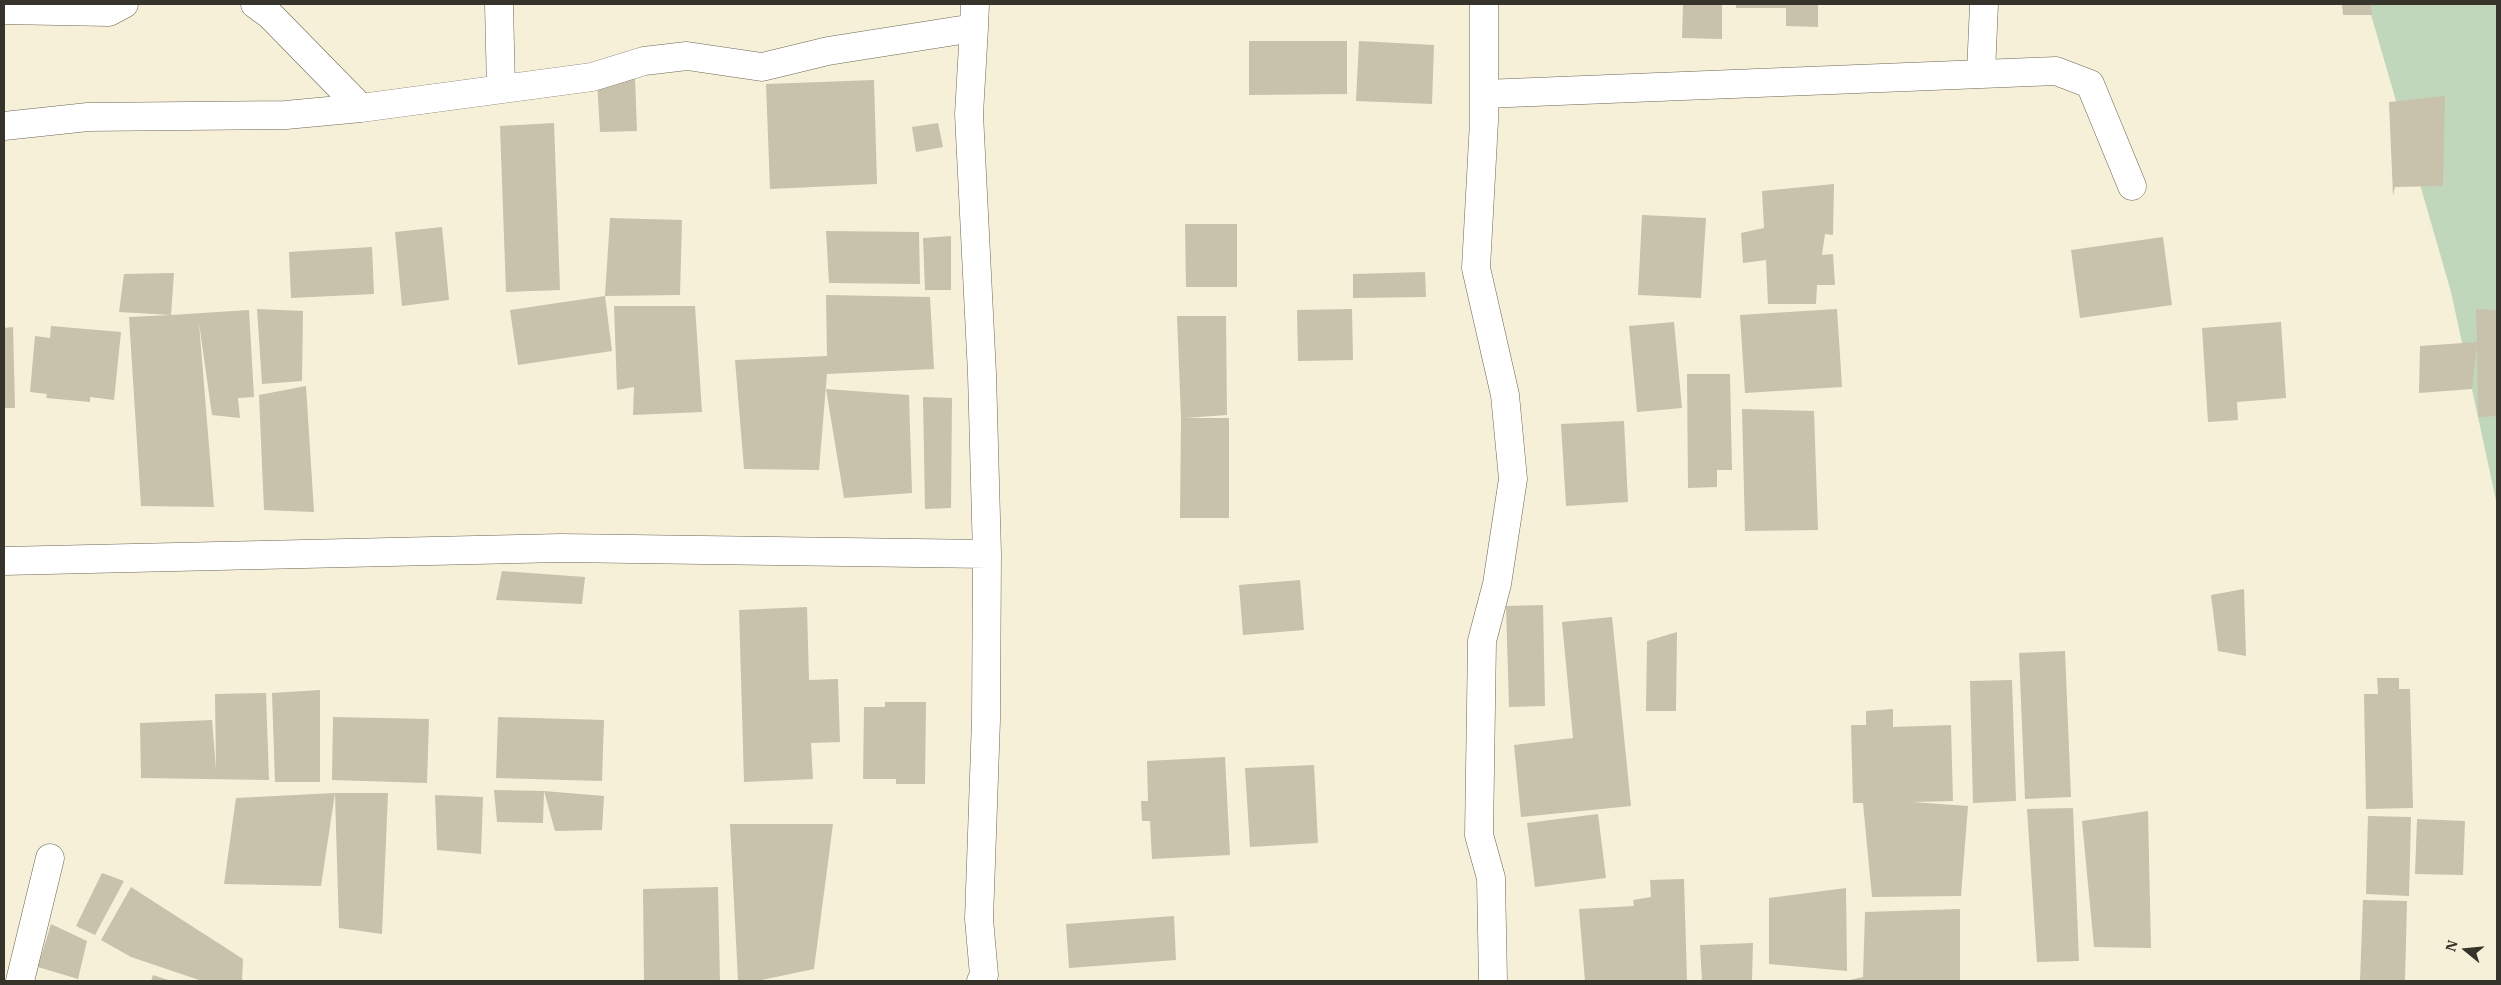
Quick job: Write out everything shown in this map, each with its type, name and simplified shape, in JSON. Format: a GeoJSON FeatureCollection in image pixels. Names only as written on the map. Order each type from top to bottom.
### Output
{"type":"FeatureCollection","features":[{"type":"Feature","properties":{"kind":"street"},"geometry":{"type":"LineString","coordinates":[[4,10],[109,12],[124,4]]}},
{"type":"Feature","properties":{"kind":"street"},"geometry":{"type":"LineString","coordinates":[[255,4],[270,15],[361,108]]}},
{"type":"Feature","properties":{"kind":"street"},"geometry":{"type":"LineString","coordinates":[[499,4],[502,89]]}},
{"type":"Feature","properties":{"kind":"street"},"geometry":{"type":"LineString","coordinates":[[1484,4],[1481,200],[1476,268],[1505,395],[1513,479],[1497,584],[1482,641],[1479,835],[1491,878],[1493,981]]}},
{"type":"Feature","properties":{"kind":"street"},"geometry":{"type":"LineString","coordinates":[[1982,73],[1984,4]]}},
{"type":"Feature","properties":{"kind":"street"},"geometry":{"type":"LineString","coordinates":[[4,126],[88,117],[286,115],[361,108],[592,77],[644,61],[687,56],[762,68],[974,16],[969,114],[982,374],[987,554],[986,720],[979,919],[984,975],[981,981]]}},
{"type":"Feature","properties":{"kind":"street"},"geometry":{"type":"LineString","coordinates":[[1484,94],[2056,71],[2090,84],[2132,186]]}},
{"type":"Feature","properties":{"kind":"street"},"geometry":{"type":"LineString","coordinates":[[4,561],[561,548],[987,554]]}},
{"type":"Feature","properties":{"kind":"street"},"geometry":{"type":"LineString","coordinates":[[20,981],[50,858]]}},
{"type":"Feature","properties":{"kind":"green space"},"geometry":{"type":"Polygon","coordinates":[[[2368,4],[2497,4],[2497,505],[2451,292],[2368,4]]]}},
{"type":"Feature","properties":{"kind":"building"},"geometry":{"type":"Polygon","coordinates":[[[1683,4],[1722,4],[1722,39],[1682,38],[1683,4]]]}},
{"type":"Feature","properties":{"kind":"building"},"geometry":{"type":"Polygon","coordinates":[[[1736,4],[1818,4],[1818,27],[1786,26],[1786,8],[1736,8],[1736,4]]]}},
{"type":"Feature","properties":{"kind":"building"},"geometry":{"type":"Polygon","coordinates":[[[2342,4],[2371,4],[2372,15],[2343,15],[2342,4]]]}},
{"type":"Feature","properties":{"kind":"building"},"geometry":{"type":"Polygon","coordinates":[[[1249,41],[1347,41],[1347,94],[1249,95],[1249,41]]]}},
{"type":"Feature","properties":{"kind":"building"},"geometry":{"type":"Polygon","coordinates":[[[1359,41],[1434,45],[1432,104],[1356,101],[1359,41]]]}},
{"type":"Feature","properties":{"kind":"building"},"geometry":{"type":"Polygon","coordinates":[[[635,78],[637,131],[600,132],[597,81],[635,78]]]}},
{"type":"Feature","properties":{"kind":"building"},"geometry":{"type":"Polygon","coordinates":[[[874,80],[877,184],[770,189],[766,84],[874,80]]]}},
{"type":"Feature","properties":{"kind":"building"},"geometry":{"type":"Polygon","coordinates":[[[2445,96],[2443,186],[2395,187],[2393,196],[2389,102],[2445,96]]]}},
{"type":"Feature","properties":{"kind":"building"},"geometry":{"type":"Polygon","coordinates":[[[554,123],[560,290],[506,292],[500,126],[554,123]]]}},
{"type":"Feature","properties":{"kind":"building"},"geometry":{"type":"Polygon","coordinates":[[[938,123],[943,147],[916,152],[912,127],[938,123]]]}},
{"type":"Feature","properties":{"kind":"building"},"geometry":{"type":"Polygon","coordinates":[[[1834,184],[1833,235],[1825,234],[1822,255],[1833,254],[1835,285],[1817,285],[1816,304],[1768,304],[1766,260],[1743,263],[1741,233],[1764,228],[1762,191],[1834,184]]]}},
{"type":"Feature","properties":{"kind":"building"},"geometry":{"type":"Polygon","coordinates":[[[1642,215],[1706,218],[1701,298],[1638,295],[1642,215]]]}},
{"type":"Feature","properties":{"kind":"building"},"geometry":{"type":"Polygon","coordinates":[[[610,218],[682,220],[680,295],[605,296],[610,218]]]}},
{"type":"Feature","properties":{"kind":"building"},"geometry":{"type":"Polygon","coordinates":[[[1185,224],[1237,224],[1237,287],[1186,287],[1185,224]]]}},
{"type":"Feature","properties":{"kind":"building"},"geometry":{"type":"Polygon","coordinates":[[[442,227],[449,300],[402,306],[395,232],[442,227]]]}},
{"type":"Feature","properties":{"kind":"building"},"geometry":{"type":"Polygon","coordinates":[[[826,231],[919,232],[920,284],[829,283],[826,231]]]}},
{"type":"Feature","properties":{"kind":"building"},"geometry":{"type":"Polygon","coordinates":[[[951,236],[951,290],[925,290],[923,238],[951,236]]]}},
{"type":"Feature","properties":{"kind":"building"},"geometry":{"type":"Polygon","coordinates":[[[2163,237],[2172,305],[2080,318],[2071,250],[2163,237]]]}},
{"type":"Feature","properties":{"kind":"building"},"geometry":{"type":"Polygon","coordinates":[[[372,247],[374,294],[291,298],[289,252],[372,247]]]}},
{"type":"Feature","properties":{"kind":"building"},"geometry":{"type":"Polygon","coordinates":[[[1425,272],[1426,297],[1353,298],[1353,274],[1425,272]]]}},
{"type":"Feature","properties":{"kind":"building"},"geometry":{"type":"Polygon","coordinates":[[[174,273],[171,315],[119,312],[124,274],[174,273]]]}},
{"type":"Feature","properties":{"kind":"building"},"geometry":{"type":"Polygon","coordinates":[[[826,295],[930,297],[934,369],[827,374],[819,470],[744,469],[735,360],[827,356],[826,295]]]}},
{"type":"Feature","properties":{"kind":"building"},"geometry":{"type":"Polygon","coordinates":[[[605,296],[612,351],[518,365],[510,310],[605,296]]]}},
{"type":"Feature","properties":{"kind":"building"},"geometry":{"type":"Polygon","coordinates":[[[614,306],[695,306],[702,412],[633,415],[634,387],[617,390],[614,306]]]}},
{"type":"Feature","properties":{"kind":"building"},"geometry":{"type":"Polygon","coordinates":[[[257,309],[303,311],[302,381],[262,384],[257,309]]]}},
{"type":"Feature","properties":{"kind":"building"},"geometry":{"type":"Polygon","coordinates":[[[1352,309],[1353,360],[1298,361],[1297,310],[1352,309]]]}},
{"type":"Feature","properties":{"kind":"building"},"geometry":{"type":"Polygon","coordinates":[[[1837,309],[1842,387],[1745,393],[1740,315],[1837,309]]]}},
{"type":"Feature","properties":{"kind":"building"},"geometry":{"type":"Polygon","coordinates":[[[2476,309],[2497,310],[2497,416],[2478,417],[2477,346],[2472,389],[2419,393],[2420,346],[2477,342],[2476,309]]]}},
{"type":"Feature","properties":{"kind":"building"},"geometry":{"type":"Polygon","coordinates":[[[249,310],[254,397],[238,398],[240,418],[212,415],[199,323],[214,507],[141,506],[129,317],[249,310]]]}},
{"type":"Feature","properties":{"kind":"building"},"geometry":{"type":"Polygon","coordinates":[[[1177,316],[1226,316],[1227,415],[1185,418],[1229,418],[1229,518],[1180,518],[1181,418],[1177,316]]]}},
{"type":"Feature","properties":{"kind":"building"},"geometry":{"type":"Polygon","coordinates":[[[1674,322],[1682,408],[1637,412],[1629,326],[1674,322]]]}},
{"type":"Feature","properties":{"kind":"building"},"geometry":{"type":"Polygon","coordinates":[[[2281,322],[2286,398],[2237,402],[2238,420],[2208,422],[2202,328],[2281,322]]]}},
{"type":"Feature","properties":{"kind":"building"},"geometry":{"type":"Polygon","coordinates":[[[51,326],[121,332],[114,400],[90,397],[90,402],[46,398],[47,394],[30,392],[35,336],[50,338],[51,326]]]}},
{"type":"Feature","properties":{"kind":"building"},"geometry":{"type":"Polygon","coordinates":[[[13,327],[15,408],[4,408],[4,328],[13,327]]]}},
{"type":"Feature","properties":{"kind":"building"},"geometry":{"type":"Polygon","coordinates":[[[1687,374],[1730,374],[1732,470],[1717,470],[1717,487],[1688,488],[1687,374]]]}},
{"type":"Feature","properties":{"kind":"building"},"geometry":{"type":"Polygon","coordinates":[[[306,386],[314,512],[264,510],[259,395],[306,386]]]}},
{"type":"Feature","properties":{"kind":"building"},"geometry":{"type":"Polygon","coordinates":[[[826,389],[909,395],[912,493],[844,498],[826,389]]]}},
{"type":"Feature","properties":{"kind":"building"},"geometry":{"type":"Polygon","coordinates":[[[923,397],[952,398],[951,508],[925,509],[923,397]]]}},
{"type":"Feature","properties":{"kind":"building"},"geometry":{"type":"Polygon","coordinates":[[[1742,409],[1814,411],[1818,530],[1745,531],[1742,409]]]}},
{"type":"Feature","properties":{"kind":"building"},"geometry":{"type":"Polygon","coordinates":[[[1624,421],[1628,502],[1566,506],[1561,424],[1624,421]]]}},
{"type":"Feature","properties":{"kind":"building"},"geometry":{"type":"Polygon","coordinates":[[[502,571],[585,577],[582,604],[496,600],[502,571]]]}},
{"type":"Feature","properties":{"kind":"building"},"geometry":{"type":"Polygon","coordinates":[[[1300,580],[1304,630],[1243,635],[1239,585],[1300,580]]]}},
{"type":"Feature","properties":{"kind":"building"},"geometry":{"type":"Polygon","coordinates":[[[2244,589],[2246,656],[2218,651],[2211,595],[2244,589]]]}},
{"type":"Feature","properties":{"kind":"building"},"geometry":{"type":"Polygon","coordinates":[[[1543,605],[1545,706],[1509,707],[1506,606],[1543,605]]]}},
{"type":"Feature","properties":{"kind":"building"},"geometry":{"type":"Polygon","coordinates":[[[807,607],[809,680],[838,679],[840,742],[811,743],[813,779],[744,782],[739,610],[807,607]]]}},
{"type":"Feature","properties":{"kind":"building"},"geometry":{"type":"Polygon","coordinates":[[[1612,617],[1631,806],[1521,817],[1514,745],[1573,738],[1562,622],[1612,617]]]}},
{"type":"Feature","properties":{"kind":"building"},"geometry":{"type":"Polygon","coordinates":[[[1677,632],[1676,711],[1646,711],[1647,641],[1677,632]]]}},
{"type":"Feature","properties":{"kind":"building"},"geometry":{"type":"Polygon","coordinates":[[[2065,651],[2071,797],[2025,799],[2019,653],[2065,651]]]}},
{"type":"Feature","properties":{"kind":"building"},"geometry":{"type":"Polygon","coordinates":[[[2377,678],[2399,678],[2399,689],[2410,689],[2413,808],[2366,809],[2364,694],[2378,694],[2377,678]]]}},
{"type":"Feature","properties":{"kind":"building"},"geometry":{"type":"Polygon","coordinates":[[[2012,680],[2016,801],[1973,803],[1970,681],[2012,680]]]}},
{"type":"Feature","properties":{"kind":"building"},"geometry":{"type":"Polygon","coordinates":[[[320,690],[320,782],[275,782],[272,693],[320,690]]]}},
{"type":"Feature","properties":{"kind":"building"},"geometry":{"type":"Polygon","coordinates":[[[266,693],[269,780],[141,778],[140,723],[212,720],[216,770],[215,694],[266,693]]]}},
{"type":"Feature","properties":{"kind":"building"},"geometry":{"type":"Polygon","coordinates":[[[885,702],[926,702],[925,784],[896,784],[896,779],[863,779],[864,707],[885,707],[885,702]]]}},
{"type":"Feature","properties":{"kind":"building"},"geometry":{"type":"Polygon","coordinates":[[[1893,709],[1893,727],[1951,725],[1953,801],[1912,802],[1968,806],[1961,896],[1872,897],[1863,803],[1853,803],[1851,725],[1866,725],[1866,711],[1893,709]]]}},
{"type":"Feature","properties":{"kind":"building"},"geometry":{"type":"Polygon","coordinates":[[[333,717],[429,719],[427,783],[332,780],[333,717]]]}},
{"type":"Feature","properties":{"kind":"building"},"geometry":{"type":"Polygon","coordinates":[[[498,717],[604,720],[602,781],[496,778],[498,717]]]}},
{"type":"Feature","properties":{"kind":"building"},"geometry":{"type":"Polygon","coordinates":[[[1225,757],[1230,855],[1152,859],[1150,821],[1142,821],[1141,801],[1148,801],[1147,761],[1225,757]]]}},
{"type":"Feature","properties":{"kind":"building"},"geometry":{"type":"Polygon","coordinates":[[[1314,765],[1318,843],[1250,847],[1245,768],[1314,765]]]}},
{"type":"Feature","properties":{"kind":"building"},"geometry":{"type":"Polygon","coordinates":[[[494,790],[544,791],[543,823],[497,822],[494,790]]]}},
{"type":"Feature","properties":{"kind":"building"},"geometry":{"type":"Polygon","coordinates":[[[544,791],[604,796],[602,830],[555,831],[544,791]]]}},
{"type":"Feature","properties":{"kind":"building"},"geometry":{"type":"Polygon","coordinates":[[[335,793],[388,793],[382,934],[339,928],[335,793]]]}},
{"type":"Feature","properties":{"kind":"building"},"geometry":{"type":"Polygon","coordinates":[[[335,793],[321,886],[224,884],[236,798],[335,793]]]}},
{"type":"Feature","properties":{"kind":"building"},"geometry":{"type":"Polygon","coordinates":[[[435,795],[483,797],[481,854],[437,850],[435,795]]]}},
{"type":"Feature","properties":{"kind":"building"},"geometry":{"type":"Polygon","coordinates":[[[2073,808],[2079,961],[2037,962],[2027,809],[2073,808]]]}},
{"type":"Feature","properties":{"kind":"building"},"geometry":{"type":"Polygon","coordinates":[[[2148,811],[2151,948],[2094,947],[2082,821],[2148,811]]]}},
{"type":"Feature","properties":{"kind":"building"},"geometry":{"type":"Polygon","coordinates":[[[1598,814],[1606,878],[1535,887],[1527,823],[1598,814]]]}},
{"type":"Feature","properties":{"kind":"building"},"geometry":{"type":"Polygon","coordinates":[[[2368,816],[2411,817],[2409,896],[2366,894],[2368,816]]]}},
{"type":"Feature","properties":{"kind":"building"},"geometry":{"type":"Polygon","coordinates":[[[2417,819],[2465,821],[2463,875],[2415,874],[2417,819]]]}},
{"type":"Feature","properties":{"kind":"building"},"geometry":{"type":"Polygon","coordinates":[[[730,824],[833,824],[814,969],[757,981],[738,981],[730,824]]]}},
{"type":"Feature","properties":{"kind":"building"},"geometry":{"type":"Polygon","coordinates":[[[102,873],[124,881],[95,935],[76,926],[102,873]]]}},
{"type":"Feature","properties":{"kind":"building"},"geometry":{"type":"Polygon","coordinates":[[[1684,879],[1687,981],[1585,981],[1579,909],[1634,906],[1633,900],[1651,897],[1650,880],[1684,879]]]}},
{"type":"Feature","properties":{"kind":"building"},"geometry":{"type":"Polygon","coordinates":[[[131,887],[243,959],[242,981],[202,981],[131,957],[101,940],[131,887]]]}},
{"type":"Feature","properties":{"kind":"building"},"geometry":{"type":"Polygon","coordinates":[[[718,887],[720,981],[644,981],[643,889],[718,887]]]}},
{"type":"Feature","properties":{"kind":"building"},"geometry":{"type":"Polygon","coordinates":[[[1846,888],[1847,971],[1769,964],[1769,898],[1846,888]]]}},
{"type":"Feature","properties":{"kind":"building"},"geometry":{"type":"Polygon","coordinates":[[[2363,900],[2407,901],[2405,981],[2360,981],[2363,900]]]}},
{"type":"Feature","properties":{"kind":"building"},"geometry":{"type":"Polygon","coordinates":[[[1960,909],[1960,981],[1845,981],[1863,977],[1865,912],[1960,909]]]}},
{"type":"Feature","properties":{"kind":"building"},"geometry":{"type":"Polygon","coordinates":[[[1174,916],[1176,960],[1069,968],[1066,924],[1174,916]]]}},
{"type":"Feature","properties":{"kind":"building"},"geometry":{"type":"Polygon","coordinates":[[[51,924],[87,941],[78,979],[38,967],[51,924]]]}},
{"type":"Feature","properties":{"kind":"building"},"geometry":{"type":"Polygon","coordinates":[[[1753,943],[1752,981],[1702,981],[1700,945],[1753,943]]]}},
{"type":"Feature","properties":{"kind":"building"},"geometry":{"type":"Polygon","coordinates":[[[153,975],[171,981],[151,981],[153,975]]]}}]}
